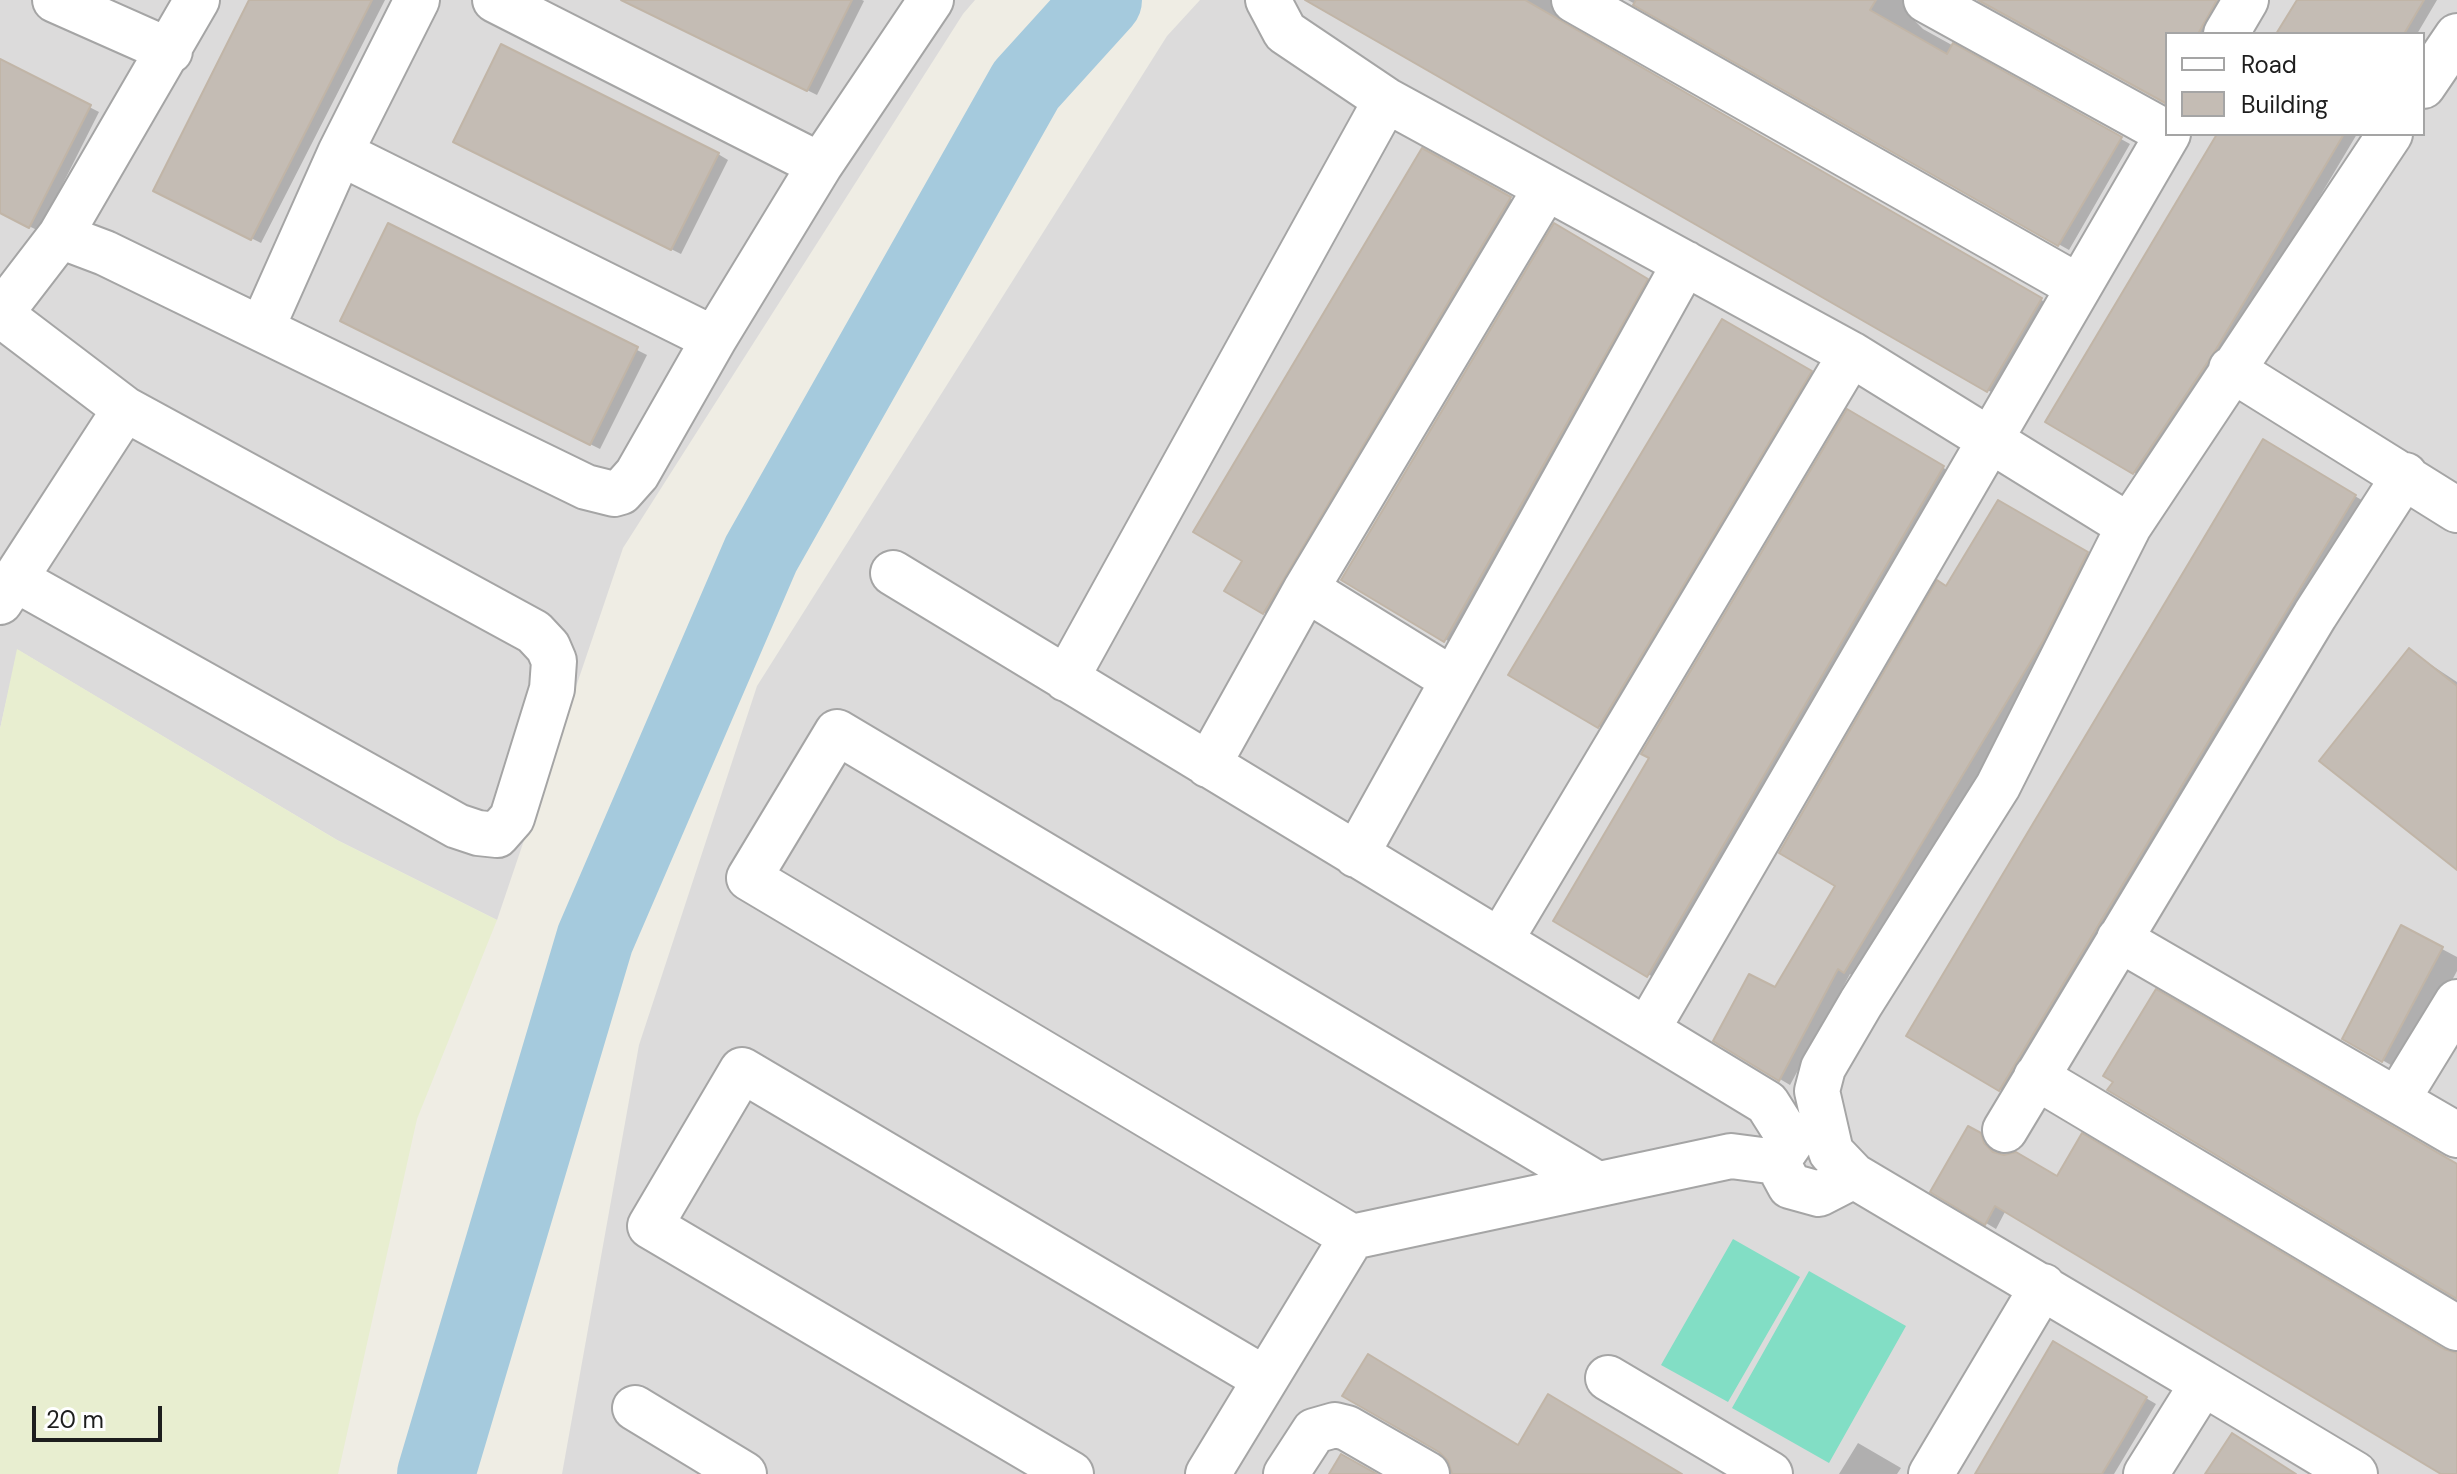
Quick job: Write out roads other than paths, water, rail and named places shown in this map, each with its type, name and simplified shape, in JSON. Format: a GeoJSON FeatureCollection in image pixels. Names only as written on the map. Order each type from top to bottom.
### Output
{"type":"FeatureCollection","features":[{"type":"Feature","properties":{"kind":"street"},"geometry":{"type":"LineString","coordinates":[[55,0],[170,51]]}},
{"type":"Feature","properties":{"kind":"street"},"geometry":{"type":"LineString","coordinates":[[125,409],[7,591],[457,826],[497,835],[512,818],[552,689],[554,661],[548,647],[534,632],[125,409],[0,314],[60,236],[197,0]]}},
{"type":"Feature","properties":{"kind":"street"},"geometry":{"type":"LineString","coordinates":[[262,328],[340,153],[417,0]]}},
{"type":"Feature","properties":{"kind":"street"},"geometry":{"type":"LineString","coordinates":[[495,0],[820,165]]}},
{"type":"Feature","properties":{"kind":"street"},"geometry":{"type":"LineString","coordinates":[[60,236],[105,253],[586,487],[614,494],[621,492],[637,474],[714,339],[820,165],[931,0]]}},
{"type":"Feature","properties":{"kind":"street"},"geometry":{"type":"LineString","coordinates":[[1268,0],[1285,32],[1294,40],[1386,100],[1851,354],[2129,526]]}},
{"type":"Feature","properties":{"kind":"street"},"geometry":{"type":"LineString","coordinates":[[1574,0],[2079,287]]}},
{"type":"Feature","properties":{"kind":"street"},"geometry":{"type":"LineString","coordinates":[[1926,0],[2165,131]]}},
{"type":"Feature","properties":{"kind":"street"},"geometry":{"type":"LineString","coordinates":[[2227,32],[2246,0]]}},
{"type":"Feature","properties":{"kind":"street"},"geometry":{"type":"LineString","coordinates":[[2425,83],[2457,36]]}},
{"type":"Feature","properties":{"kind":"street"},"geometry":{"type":"LineString","coordinates":[[1066,679],[1386,100]]}},
{"type":"Feature","properties":{"kind":"street"},"geometry":{"type":"LineString","coordinates":[[1647,1030],[2166,136]]}},
{"type":"Feature","properties":{"kind":"street"},"geometry":{"type":"LineString","coordinates":[[1854,1176],[1819,1194],[1790,1186],[1796,1141],[1823,1068],[1998,786],[2129,526],[2389,136]]}},
{"type":"Feature","properties":{"kind":"street"},"geometry":{"type":"LineString","coordinates":[[340,153],[714,339]]}},
{"type":"Feature","properties":{"kind":"street"},"geometry":{"type":"LineString","coordinates":[[1208,765],[1306,589],[1546,188]]}},
{"type":"Feature","properties":{"kind":"street"},"geometry":{"type":"LineString","coordinates":[[1356,855],[1685,263]]}},
{"type":"Feature","properties":{"kind":"street"},"geometry":{"type":"LineString","coordinates":[[1500,941],[1851,354]]}},
{"type":"Feature","properties":{"kind":"street"},"geometry":{"type":"LineString","coordinates":[[2231,369],[2457,510]]}},
{"type":"Feature","properties":{"kind":"street"},"geometry":{"type":"LineString","coordinates":[[2005,1130],[2315,615],[2405,475]]}},
{"type":"Feature","properties":{"kind":"street"},"geometry":{"type":"LineString","coordinates":[[893,573],[1767,1103],[1796,1141]]}},
{"type":"Feature","properties":{"kind":"street"},"geometry":{"type":"LineString","coordinates":[[1306,589],[1453,680]]}},
{"type":"Feature","properties":{"kind":"street"},"geometry":{"type":"LineString","coordinates":[[1597,1184],[837,732],[749,878],[1352,1237],[1796,1141],[1831,1152],[1854,1176],[2355,1474]]}},
{"type":"Feature","properties":{"kind":"street"},"geometry":{"type":"LineString","coordinates":[[2119,939],[2457,1135]]}},
{"type":"Feature","properties":{"kind":"street"},"geometry":{"type":"LineString","coordinates":[[2397,1100],[2457,1002]]}},
{"type":"Feature","properties":{"kind":"street"},"geometry":{"type":"LineString","coordinates":[[1071,1474],[650,1226],[742,1070],[1265,1379]]}},
{"type":"Feature","properties":{"kind":"street"},"geometry":{"type":"LineString","coordinates":[[2036,1077],[2457,1328]]}},
{"type":"Feature","properties":{"kind":"street"},"geometry":{"type":"LineString","coordinates":[[1208,1474],[1352,1237]]}},
{"type":"Feature","properties":{"kind":"street"},"geometry":{"type":"LineString","coordinates":[[1931,1474],[2043,1286]]}},
{"type":"Feature","properties":{"kind":"street"},"geometry":{"type":"LineString","coordinates":[[1608,1378],[1770,1474]]}},
{"type":"Feature","properties":{"kind":"street"},"geometry":{"type":"LineString","coordinates":[[2146,1474],[2203,1383]]}},
{"type":"Feature","properties":{"kind":"street"},"geometry":{"type":"LineString","coordinates":[[635,1408],[744,1474]]}},
{"type":"Feature","properties":{"kind":"street"},"geometry":{"type":"LineString","coordinates":[[1286,1474],[1314,1431],[1335,1425],[1347,1428],[1427,1474]]}},
{"type":"Feature","properties":{"kind":"waterway"},"geometry":{"type":"LineString","coordinates":[[436,1474],[595,939],[761,554],[1026,85],[1103,0]]}}]}
